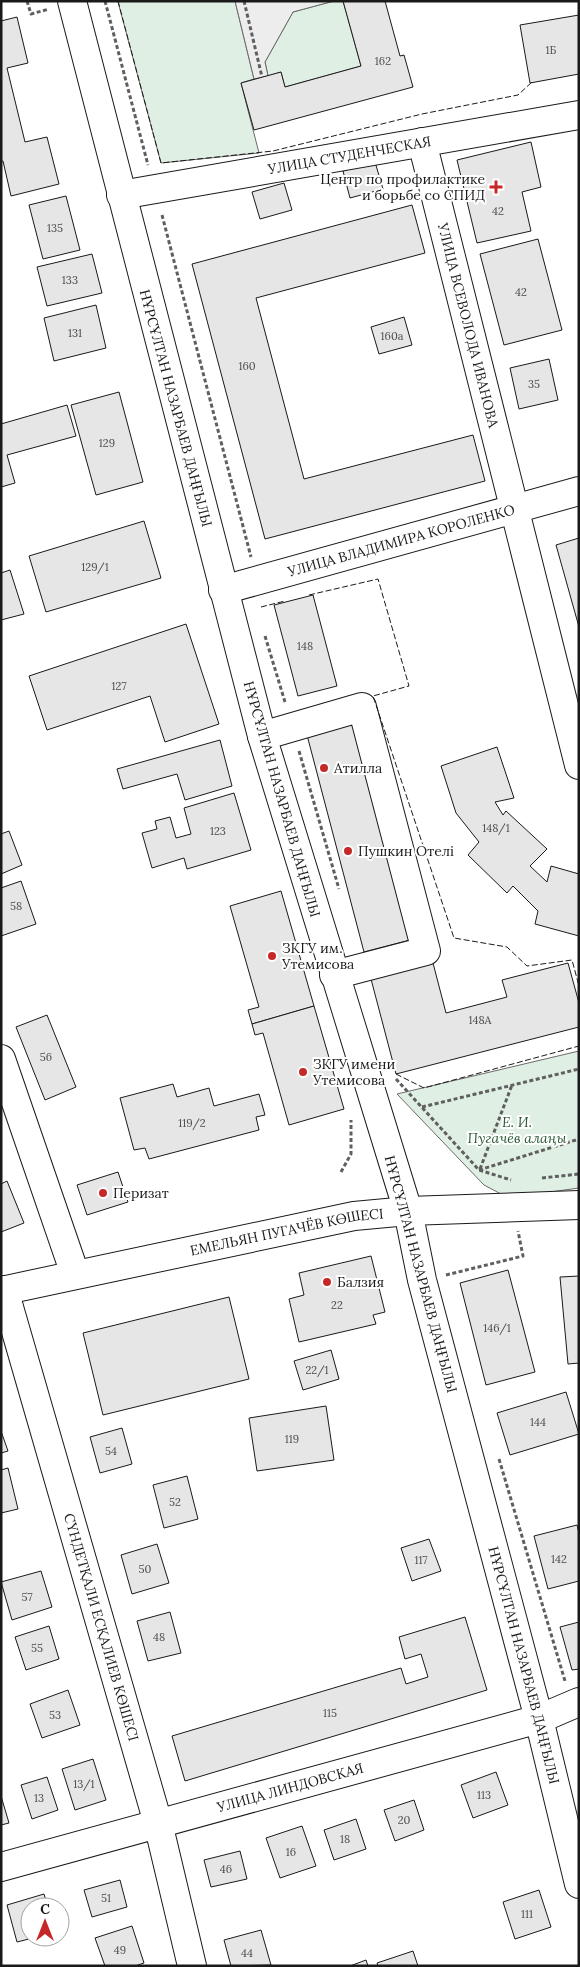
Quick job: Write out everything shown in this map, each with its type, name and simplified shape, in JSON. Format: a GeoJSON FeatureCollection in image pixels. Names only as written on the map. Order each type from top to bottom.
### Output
{"type":"FeatureCollection","features":[{"type":"Feature","properties":{"kind":"street","name":"НҰРСҰЛТАН НАЗАРБАЕВ ДАҢҒЫЛЫ"},"geometry":{"type":"LineString","coordinates":[[60,5],[120,195],[262,736],[408,1211],[422,1280],[539,1719],[579,1884]]}},
{"type":"Feature","properties":{"kind":"street","name":"УЛИЦА СТУДЕНЧЕСКАЯ"},"geometry":{"type":"LineString","coordinates":[[120,195],[579,115]]}},
{"type":"Feature","properties":{"kind":"street","name":"УЛИЦА ВСЕВОЛОДА ИВАНОВА"},"geometry":{"type":"LineString","coordinates":[[422,142],[579,765]]}},
{"type":"Feature","properties":{"kind":"street","name":"УЛИЦА ВЛАДИМИРА КОРОЛЕНКО"},"geometry":{"type":"LineString","coordinates":[[223,590],[579,491]]}},
{"type":"Feature","properties":{"kind":"street"},"geometry":{"type":"LineString","coordinates":[[262,736],[362,708],[426,951],[334,975]]}},
{"type":"Feature","properties":{"kind":"street"},"geometry":{"type":"LineString","coordinates":[[1,1059],[75,1274]]}},
{"type":"Feature","properties":{"kind":"street","name":"ЕМЕЛЬЯН ПУГАЧЁВ КӨШЕСІ"},"geometry":{"type":"LineString","coordinates":[[2,1291],[354,1216],[408,1211],[579,1205]]}},
{"type":"Feature","properties":{"kind":"street","name":"СҮНДЕТҚАЛИ ЕСҚАЛИЕВ КӨШЕСІ"},"geometry":{"type":"LineString","coordinates":[[2,1291],[158,1823],[192,1966]]}},
{"type":"Feature","properties":{"kind":"street","name":"УЛИЦА ЛИНДОВСКАЯ"},"geometry":{"type":"LineString","coordinates":[[1,1868],[539,1719],[575,1703]]}},
{"type":"Feature","properties":{"kind":"path"},"geometry":{"type":"LineString","coordinates":[[27,1],[31,14],[60,5]]}},
{"type":"Feature","properties":{"kind":"path"},"geometry":{"type":"LineString","coordinates":[[105,1],[251,552],[250,583]]}},
{"type":"Feature","properties":{"kind":"path"},"geometry":{"type":"LineString","coordinates":[[244,1],[262,77]]}},
{"type":"Feature","properties":{"kind":"path"},"geometry":{"type":"LineString","coordinates":[[263,628],[340,894]]}},
{"type":"Feature","properties":{"kind":"path"},"geometry":{"type":"LineString","coordinates":[[422,1108],[579,1068]]}},
{"type":"Feature","properties":{"kind":"path"},"geometry":{"type":"LineString","coordinates":[[393,1076],[480,1170],[515,1181]]}},
{"type":"Feature","properties":{"kind":"path"},"geometry":{"type":"LineString","coordinates":[[480,1170],[512,1085]]}},
{"type":"Feature","properties":{"kind":"path"},"geometry":{"type":"LineString","coordinates":[[341,1172],[351,1154],[350,1113]]}},
{"type":"Feature","properties":{"kind":"path"},"geometry":{"type":"LineString","coordinates":[[480,1170],[579,1139]]}},
{"type":"Feature","properties":{"kind":"path"},"geometry":{"type":"LineString","coordinates":[[533,1179],[579,1174]]}},
{"type":"Feature","properties":{"kind":"path"},"geometry":{"type":"LineString","coordinates":[[448,1284],[445,1275],[523,1256],[518,1228]]}},
{"type":"Feature","properties":{"kind":"path"},"geometry":{"type":"LineString","coordinates":[[498,1456],[575,1703]]}},
{"type":"Feature","properties":{"kind":"green space"},"geometry":{"type":"Polygon","coordinates":[[[235,1],[254,79],[241,83],[259,153],[161,163],[118,2],[235,1]]]}},
{"type":"Feature","properties":{"kind":"green space"},"geometry":{"type":"Polygon","coordinates":[[[334,1],[343,1],[361,66],[285,87],[281,72],[268,76],[265,62],[293,12],[334,1]]]}},
{"type":"Feature","properties":{"kind":"green space","name":"Е. И. Пугачёв алаңы"},"geometry":{"type":"Polygon","coordinates":[[[579,1051],[579,1188],[528,1195],[501,1194],[484,1185],[397,1094],[579,1051]]]}},
{"type":"Feature","properties":{"kind":"shaded area"},"geometry":{"type":"Polygon","coordinates":[[[235,1],[334,1],[293,12],[265,62],[268,76],[254,79],[235,1]]]}},
{"type":"Feature","properties":{"kind":"building"},"geometry":{"type":"Polygon","coordinates":[[[343,1],[385,1],[400,56],[404,55],[413,87],[254,130],[241,83],[281,72],[285,87],[361,66],[343,1]]]}},
{"type":"Feature","properties":{"kind":"building"},"geometry":{"type":"Polygon","coordinates":[[[579,15],[579,74],[530,83],[520,25],[579,15]]]}},
{"type":"Feature","properties":{"kind":"building"},"geometry":{"type":"Polygon","coordinates":[[[17,17],[28,63],[7,68],[25,142],[47,137],[59,184],[11,196],[3,161],[1,161],[1,21],[17,17]]]}},
{"type":"Feature","properties":{"kind":"building"},"geometry":{"type":"Polygon","coordinates":[[[531,142],[541,187],[522,192],[531,231],[477,243],[457,160],[531,142]]]}},
{"type":"Feature","properties":{"kind":"building"},"geometry":{"type":"Polygon","coordinates":[[[375,162],[383,189],[350,198],[343,171],[375,162]]]}},
{"type":"Feature","properties":{"kind":"building"},"geometry":{"type":"Polygon","coordinates":[[[284,183],[292,210],[260,219],[252,192],[284,183]]]}},
{"type":"Feature","properties":{"kind":"building"},"geometry":{"type":"Polygon","coordinates":[[[66,196],[80,250],[43,259],[29,205],[66,196]]]}},
{"type":"Feature","properties":{"kind":"building"},"geometry":{"type":"Polygon","coordinates":[[[412,205],[425,253],[256,298],[304,479],[473,435],[485,481],[265,539],[192,264],[412,205]]]}},
{"type":"Feature","properties":{"kind":"building"},"geometry":{"type":"Polygon","coordinates":[[[538,239],[562,330],[504,345],[480,254],[538,239]]]}},
{"type":"Feature","properties":{"kind":"building"},"geometry":{"type":"Polygon","coordinates":[[[92,254],[102,293],[47,306],[37,267],[92,254]]]}},
{"type":"Feature","properties":{"kind":"building"},"geometry":{"type":"Polygon","coordinates":[[[96,305],[106,348],[54,361],[44,318],[96,305]]]}},
{"type":"Feature","properties":{"kind":"building"},"geometry":{"type":"Polygon","coordinates":[[[404,317],[412,345],[379,354],[371,327],[404,317]]]}},
{"type":"Feature","properties":{"kind":"building"},"geometry":{"type":"Polygon","coordinates":[[[549,359],[558,400],[519,409],[510,368],[549,359]]]}},
{"type":"Feature","properties":{"kind":"building"},"geometry":{"type":"Polygon","coordinates":[[[119,392],[143,482],[96,495],[71,405],[119,392]]]}},
{"type":"Feature","properties":{"kind":"building"},"geometry":{"type":"Polygon","coordinates":[[[67,405],[76,436],[7,455],[15,483],[1,487],[1,424],[67,405]]]}},
{"type":"Feature","properties":{"kind":"building"},"geometry":{"type":"Polygon","coordinates":[[[144,521],[161,578],[46,612],[29,556],[144,521]]]}},
{"type":"Feature","properties":{"kind":"building"},"geometry":{"type":"Polygon","coordinates":[[[579,538],[579,627],[556,545],[579,538]]]}},
{"type":"Feature","properties":{"kind":"building"},"geometry":{"type":"Polygon","coordinates":[[[10,570],[24,614],[1,620],[1,573],[10,570]]]}},
{"type":"Feature","properties":{"kind":"building"},"geometry":{"type":"Polygon","coordinates":[[[313,595],[337,686],[298,696],[274,605],[313,595]]]}},
{"type":"Feature","properties":{"kind":"building"},"geometry":{"type":"Polygon","coordinates":[[[186,624],[219,724],[165,742],[150,696],[47,730],[29,676],[186,624]]]}},
{"type":"Feature","properties":{"kind":"building"},"geometry":{"type":"Polygon","coordinates":[[[353,723],[410,940],[364,952],[307,735],[353,723]]]}},
{"type":"Feature","properties":{"kind":"building"},"geometry":{"type":"Polygon","coordinates":[[[220,740],[232,786],[185,800],[177,774],[123,789],[117,769],[220,740]]]}},
{"type":"Feature","properties":{"kind":"building"},"geometry":{"type":"Polygon","coordinates":[[[497,747],[514,798],[495,802],[503,815],[506,811],[547,849],[530,866],[547,882],[551,866],[579,874],[579,936],[535,924],[538,911],[513,886],[507,893],[468,855],[479,842],[456,813],[441,766],[497,747]]]}},
{"type":"Feature","properties":{"kind":"building"},"geometry":{"type":"Polygon","coordinates":[[[234,793],[251,850],[187,869],[184,858],[152,868],[142,833],[157,829],[155,821],[170,817],[176,838],[191,834],[184,808],[234,793]]]}},
{"type":"Feature","properties":{"kind":"building"},"geometry":{"type":"Polygon","coordinates":[[[9,831],[22,865],[1,874],[1,834],[9,831]]]}},
{"type":"Feature","properties":{"kind":"building"},"geometry":{"type":"Polygon","coordinates":[[[21,881],[36,924],[1,936],[1,888],[21,881]]]}},
{"type":"Feature","properties":{"kind":"building","name":"ЗКГУ им. Утемисова"},"geometry":{"type":"Polygon","coordinates":[[[281,891],[314,1006],[252,1024],[248,1010],[259,1007],[230,906],[281,891]]]}},
{"type":"Feature","properties":{"kind":"building"},"geometry":{"type":"Polygon","coordinates":[[[433,963],[446,1013],[507,997],[502,980],[568,963],[579,1003],[579,1027],[396,1074],[371,979],[433,963]]]}},
{"type":"Feature","properties":{"kind":"building","name":"ЗКГУ имени Утемисова"},"geometry":{"type":"Polygon","coordinates":[[[314,1006],[344,1109],[289,1125],[263,1033],[255,1035],[252,1024],[314,1006]]]}},
{"type":"Feature","properties":{"kind":"building"},"geometry":{"type":"Polygon","coordinates":[[[47,1015],[76,1087],[45,1100],[16,1027],[47,1015]]]}},
{"type":"Feature","properties":{"kind":"building"},"geometry":{"type":"Polygon","coordinates":[[[173,1084],[177,1097],[209,1088],[214,1106],[259,1094],[265,1115],[256,1117],[259,1130],[149,1159],[145,1148],[134,1150],[120,1098],[173,1084]]]}},
{"type":"Feature","properties":{"kind":"building","name":"Перизат"},"geometry":{"type":"Polygon","coordinates":[[[118,1172],[128,1202],[87,1215],[77,1185],[118,1172]]]}},
{"type":"Feature","properties":{"kind":"building"},"geometry":{"type":"Polygon","coordinates":[[[7,1181],[24,1223],[1,1232],[1,1184],[7,1181]]]}},
{"type":"Feature","properties":{"kind":"building"},"geometry":{"type":"Polygon","coordinates":[[[371,1256],[385,1312],[373,1315],[376,1324],[299,1342],[289,1299],[304,1295],[299,1273],[371,1256]]]}},
{"type":"Feature","properties":{"kind":"building"},"geometry":{"type":"Polygon","coordinates":[[[508,1270],[535,1372],[486,1385],[460,1283],[508,1270]]]}},
{"type":"Feature","properties":{"kind":"building"},"geometry":{"type":"Polygon","coordinates":[[[579,1276],[579,1363],[568,1364],[560,1277],[579,1276]]]}},
{"type":"Feature","properties":{"kind":"building"},"geometry":{"type":"Polygon","coordinates":[[[229,1297],[249,1379],[103,1415],[83,1333],[229,1297]]]}},
{"type":"Feature","properties":{"kind":"building"},"geometry":{"type":"Polygon","coordinates":[[[331,1350],[339,1379],[303,1390],[294,1361],[331,1350]]]}},
{"type":"Feature","properties":{"kind":"building"},"geometry":{"type":"Polygon","coordinates":[[[566,1392],[579,1434],[510,1455],[497,1413],[566,1392]]]}},
{"type":"Feature","properties":{"kind":"building"},"geometry":{"type":"Polygon","coordinates":[[[326,1406],[334,1460],[257,1471],[249,1418],[326,1406]]]}},
{"type":"Feature","properties":{"kind":"building"},"geometry":{"type":"Polygon","coordinates":[[[122,1428],[132,1464],[100,1473],[90,1437],[122,1428]]]}},
{"type":"Feature","properties":{"kind":"building"},"geometry":{"type":"Polygon","coordinates":[[[1,1431],[8,1451],[1,1453],[1,1431]]]}},
{"type":"Feature","properties":{"kind":"building"},"geometry":{"type":"Polygon","coordinates":[[[8,1468],[18,1509],[1,1513],[1,1470],[8,1468]]]}},
{"type":"Feature","properties":{"kind":"building"},"geometry":{"type":"Polygon","coordinates":[[[187,1476],[198,1519],[164,1528],[153,1485],[187,1476]]]}},
{"type":"Feature","properties":{"kind":"building"},"geometry":{"type":"Polygon","coordinates":[[[577,1525],[579,1533],[579,1581],[548,1589],[534,1536],[577,1525]]]}},
{"type":"Feature","properties":{"kind":"building"},"geometry":{"type":"Polygon","coordinates":[[[429,1539],[441,1571],[412,1581],[401,1548],[429,1539]]]}},
{"type":"Feature","properties":{"kind":"building"},"geometry":{"type":"Polygon","coordinates":[[[157,1544],[169,1583],[132,1594],[121,1555],[157,1544]]]}},
{"type":"Feature","properties":{"kind":"building"},"geometry":{"type":"Polygon","coordinates":[[[41,1571],[52,1607],[12,1620],[1,1582],[41,1571]]]}},
{"type":"Feature","properties":{"kind":"building"},"geometry":{"type":"Polygon","coordinates":[[[170,1612],[181,1653],[148,1661],[137,1621],[170,1612]]]}},
{"type":"Feature","properties":{"kind":"building"},"geometry":{"type":"Polygon","coordinates":[[[465,1617],[487,1690],[185,1781],[172,1736],[401,1668],[406,1684],[428,1677],[421,1654],[405,1659],[399,1637],[465,1617]]]}},
{"type":"Feature","properties":{"kind":"building"},"geometry":{"type":"Polygon","coordinates":[[[579,1622],[579,1669],[572,1670],[560,1627],[579,1622]]]}},
{"type":"Feature","properties":{"kind":"building"},"geometry":{"type":"Polygon","coordinates":[[[49,1626],[59,1659],[26,1670],[15,1637],[49,1626]]]}},
{"type":"Feature","properties":{"kind":"building"},"geometry":{"type":"Polygon","coordinates":[[[68,1690],[80,1725],[42,1738],[30,1704],[68,1690]]]}},
{"type":"Feature","properties":{"kind":"building"},"geometry":{"type":"Polygon","coordinates":[[[93,1759],[106,1800],[75,1810],[62,1769],[93,1759]]]}},
{"type":"Feature","properties":{"kind":"building"},"geometry":{"type":"Polygon","coordinates":[[[496,1772],[508,1805],[473,1818],[461,1785],[496,1772]]]}},
{"type":"Feature","properties":{"kind":"building"},"geometry":{"type":"Polygon","coordinates":[[[47,1777],[58,1810],[32,1819],[21,1785],[47,1777]]]}},
{"type":"Feature","properties":{"kind":"building"},"geometry":{"type":"Polygon","coordinates":[[[1,1796],[9,1823],[1,1825],[1,1796]]]}},
{"type":"Feature","properties":{"kind":"building"},"geometry":{"type":"Polygon","coordinates":[[[414,1800],[424,1830],[395,1841],[384,1810],[414,1800]]]}},
{"type":"Feature","properties":{"kind":"building"},"geometry":{"type":"Polygon","coordinates":[[[356,1819],[366,1849],[334,1860],[324,1830],[356,1819]]]}},
{"type":"Feature","properties":{"kind":"building"},"geometry":{"type":"Polygon","coordinates":[[[302,1826],[316,1866],[280,1878],[266,1838],[302,1826]]]}},
{"type":"Feature","properties":{"kind":"building"},"geometry":{"type":"Polygon","coordinates":[[[240,1851],[247,1879],[211,1887],[204,1860],[240,1851]]]}},
{"type":"Feature","properties":{"kind":"building"},"geometry":{"type":"Polygon","coordinates":[[[120,1880],[127,1907],[92,1917],[84,1890],[120,1880]]]}},
{"type":"Feature","properties":{"kind":"building"},"geometry":{"type":"Polygon","coordinates":[[[539,1890],[551,1927],[515,1939],[503,1902],[539,1890]]]}},
{"type":"Feature","properties":{"kind":"building"},"geometry":{"type":"Polygon","coordinates":[[[44,1894],[45,1897],[34,1897],[44,1894]]]}},
{"type":"Feature","properties":{"kind":"building"},"geometry":{"type":"Polygon","coordinates":[[[20,1901],[20,1941],[17,1942],[7,1905],[20,1901]]]}},
{"type":"Feature","properties":{"kind":"building"},"geometry":{"type":"Polygon","coordinates":[[[132,1926],[144,1963],[135,1966],[105,1966],[95,1938],[132,1926]]]}},
{"type":"Feature","properties":{"kind":"building"},"geometry":{"type":"Polygon","coordinates":[[[261,1930],[271,1965],[231,1966],[224,1940],[261,1930]]]}},
{"type":"Feature","properties":{"kind":"building"},"geometry":{"type":"Polygon","coordinates":[[[413,1951],[418,1966],[378,1966],[377,1963],[413,1951]]]}},
{"type":"Feature","properties":{"kind":"building"},"geometry":{"type":"Polygon","coordinates":[[[366,1960],[368,1966],[350,1966],[366,1960]]]}},
{"type":"Feature","properties":{"kind":"fence"},"geometry":{"type":"LineString","coordinates":[[118,1],[161,163],[273,151],[422,114],[518,95],[532,82]]}},
{"type":"Feature","properties":{"kind":"fence"},"geometry":{"type":"LineString","coordinates":[[309,595],[378,579],[409,686],[373,696],[454,938],[507,947],[527,966],[572,960],[579,986]]}},
{"type":"Feature","properties":{"kind":"fence"},"geometry":{"type":"LineString","coordinates":[[261,607],[285,601]]}},
{"type":"Feature","properties":{"kind":"fence"},"geometry":{"type":"LineString","coordinates":[[396,1074],[424,1088],[579,1046]]}},
{"type":"Feature","properties":{"kind":"place","name":"Центр по профилактике и борьбе со СПИД"},"geometry":{"type":"Point","coordinates":[496,187]}},
{"type":"Feature","properties":{"kind":"place","name":"Атилла"},"geometry":{"type":"Point","coordinates":[324,768]}},
{"type":"Feature","properties":{"kind":"place","name":"Пушкин Отелі"},"geometry":{"type":"Point","coordinates":[348,851]}},
{"type":"Feature","properties":{"kind":"place","name":"ЗКГУ им. Утемисова"},"geometry":{"type":"Point","coordinates":[272,956]}},
{"type":"Feature","properties":{"kind":"place","name":"ЗКГУ имени Утемисова"},"geometry":{"type":"Point","coordinates":[303,1072]}},
{"type":"Feature","properties":{"kind":"place","name":"Перизат"},"geometry":{"type":"Point","coordinates":[103,1193]}},
{"type":"Feature","properties":{"kind":"place","name":"Балзия"},"geometry":{"type":"Point","coordinates":[327,1282]}}]}
